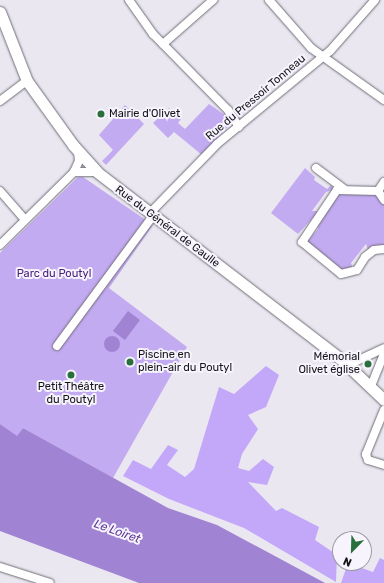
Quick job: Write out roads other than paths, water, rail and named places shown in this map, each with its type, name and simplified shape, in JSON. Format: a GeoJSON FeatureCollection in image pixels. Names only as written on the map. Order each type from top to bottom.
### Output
{"type":"FeatureCollection","features":[{"type":"Feature","properties":{"kind":"main road","name":"Rue du Général de Gaulle"},"geometry":{"type":"LineString","coordinates":[[0,12],[27,81],[78,150],[97,172],[348,365],[384,400]]}},
{"type":"Feature","properties":{"kind":"street"},"geometry":{"type":"LineString","coordinates":[[129,0],[163,44],[228,110],[239,127]]}},
{"type":"Feature","properties":{"kind":"street"},"geometry":{"type":"LineString","coordinates":[[163,44],[213,0]]}},
{"type":"Feature","properties":{"kind":"street"},"geometry":{"type":"LineString","coordinates":[[269,0],[311,48],[325,55],[384,100]]}},
{"type":"Feature","properties":{"kind":"street","name":"Rue du Pressoir Tonneau"},"geometry":{"type":"LineString","coordinates":[[57,346],[151,214],[239,127],[325,55],[375,0]]}},
{"type":"Feature","properties":{"kind":"street"},"geometry":{"type":"LineString","coordinates":[[0,101],[27,81]]}},
{"type":"Feature","properties":{"kind":"street"},"geometry":{"type":"LineString","coordinates":[[0,245],[74,172],[79,161],[78,150]]}},
{"type":"Feature","properties":{"kind":"street"},"geometry":{"type":"LineString","coordinates":[[316,168],[344,189],[363,193],[378,191],[384,182]]}},
{"type":"Feature","properties":{"kind":"street"},"geometry":{"type":"LineString","coordinates":[[74,172],[85,169],[97,172]]}},
{"type":"Feature","properties":{"kind":"street"},"geometry":{"type":"LineString","coordinates":[[344,189],[333,194],[302,236],[305,248],[341,274],[356,270],[365,258],[374,250],[384,249]]}},
{"type":"Feature","properties":{"kind":"street"},"geometry":{"type":"LineString","coordinates":[[0,191],[25,220]]}},
{"type":"Feature","properties":{"kind":"street"},"geometry":{"type":"LineString","coordinates":[[378,191],[384,200]]}},
{"type":"Feature","properties":{"kind":"street"},"geometry":{"type":"LineString","coordinates":[[348,365],[384,348]]}},
{"type":"Feature","properties":{"kind":"street"},"geometry":{"type":"LineString","coordinates":[[371,386],[384,354]]}},
{"type":"Feature","properties":{"kind":"street"},"geometry":{"type":"LineString","coordinates":[[384,410],[366,454],[368,460],[384,466]]}},
{"type":"Feature","properties":{"kind":"street"},"geometry":{"type":"LineString","coordinates":[[0,567],[50,583]]}},
{"type":"Feature","properties":{"kind":"water"},"geometry":{"type":"Polygon","coordinates":[[[128,311],[140,320],[125,340],[113,331],[128,311]]]}},
{"type":"Feature","properties":{"kind":"water"},"geometry":{"type":"Polygon","coordinates":[[[112,336],[119,341],[120,344],[115,351],[112,352],[105,347],[104,344],[109,337],[112,336]]]}},
{"type":"Feature","properties":{"kind":"water","name":"Le Loiret"},"geometry":{"type":"Polygon","coordinates":[[[0,424],[17,436],[23,428],[168,508],[217,525],[325,583],[139,583],[0,531],[0,424]]]}},
{"type":"Feature","properties":{"kind":"place","name":"Mairie d'Olivet"},"geometry":{"type":"Point","coordinates":[101,114]}},
{"type":"Feature","properties":{"kind":"place","name":"Piscine en plein-air du Poutyl"},"geometry":{"type":"Point","coordinates":[130,362]}},
{"type":"Feature","properties":{"kind":"place","name":"Mémorial Olivet église"},"geometry":{"type":"Point","coordinates":[368,364]}},
{"type":"Feature","properties":{"kind":"place","name":"Petit Théâtre du Poutyl"},"geometry":{"type":"Point","coordinates":[71,375]}},
{"type":"Feature","properties":{"kind":"park label","name":"Parc du Poutyl"},"geometry":{"type":"Point","coordinates":[54,274]}}]}
